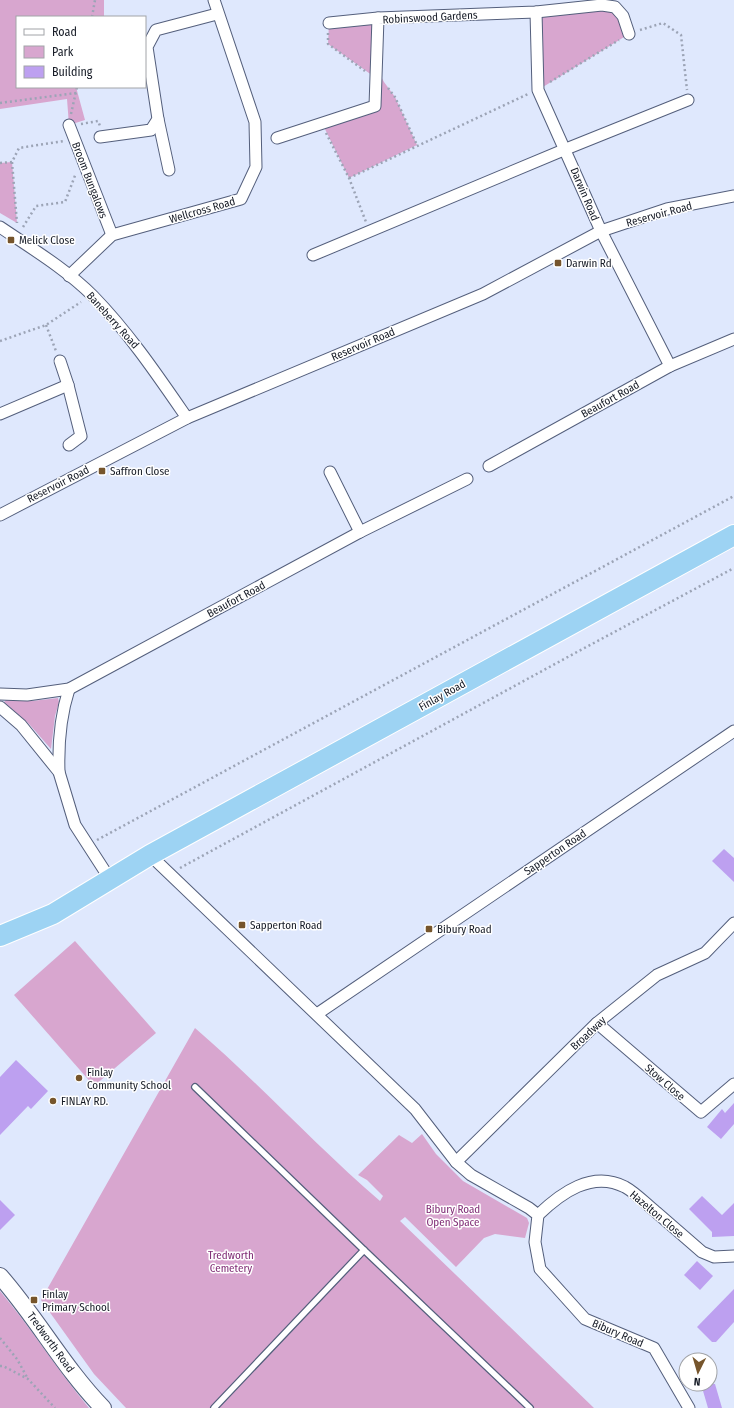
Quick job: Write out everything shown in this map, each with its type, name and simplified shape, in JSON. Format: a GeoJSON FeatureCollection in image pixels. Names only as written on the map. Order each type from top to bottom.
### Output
{"type":"FeatureCollection","features":[{"type":"Feature","properties":{"kind":"highway","name":"Finlay Road"},"geometry":{"type":"LineString","coordinates":[[150,855],[734,535]]}},
{"type":"Feature","properties":{"kind":"highway"},"geometry":{"type":"LineString","coordinates":[[37,919],[48,907],[106,873],[150,855]]}},
{"type":"Feature","properties":{"kind":"highway"},"geometry":{"type":"LineString","coordinates":[[0,936],[37,919],[53,914],[150,855]]}},
{"type":"Feature","properties":{"kind":"street","name":"Wellcross Road"},"geometry":{"type":"LineString","coordinates":[[69,276],[112,235],[241,199],[256,167],[255,122],[214,0]]}},
{"type":"Feature","properties":{"kind":"street","name":"Robinswood Gardens"},"geometry":{"type":"LineString","coordinates":[[277,138],[375,106],[378,18],[536,12],[602,5],[615,7],[624,16],[629,34]]}},
{"type":"Feature","properties":{"kind":"street","name":"Darwin Road"},"geometry":{"type":"LineString","coordinates":[[536,12],[538,90],[566,149],[601,231],[670,366]]}},
{"type":"Feature","properties":{"kind":"street"},"geometry":{"type":"LineString","coordinates":[[169,170],[158,119],[146,46],[156,30],[218,14]]}},
{"type":"Feature","properties":{"kind":"street"},"geometry":{"type":"LineString","coordinates":[[329,23],[378,18]]}},
{"type":"Feature","properties":{"kind":"street"},"geometry":{"type":"LineString","coordinates":[[312,255],[688,100]]}},
{"type":"Feature","properties":{"kind":"street"},"geometry":{"type":"LineString","coordinates":[[103,137],[151,130],[158,119]]}},
{"type":"Feature","properties":{"kind":"street","name":"Broom Bungalows"},"geometry":{"type":"LineString","coordinates":[[69,125],[112,235]]}},
{"type":"Feature","properties":{"kind":"street","name":"Reservoir Road"},"geometry":{"type":"LineString","coordinates":[[0,515],[187,418],[483,294],[601,231],[667,209],[734,196]]}},
{"type":"Feature","properties":{"kind":"street","name":"Baneberry Road"},"geometry":{"type":"LineString","coordinates":[[0,227],[69,276],[92,295],[142,353],[187,418]]}},
{"type":"Feature","properties":{"kind":"street","name":"Beaufort Road"},"geometry":{"type":"LineString","coordinates":[[489,466],[670,366],[734,339]]}},
{"type":"Feature","properties":{"kind":"street"},"geometry":{"type":"LineString","coordinates":[[60,360],[81,436],[69,445]]}},
{"type":"Feature","properties":{"kind":"street"},"geometry":{"type":"LineString","coordinates":[[0,414],[68,386]]}},
{"type":"Feature","properties":{"kind":"street"},"geometry":{"type":"LineString","coordinates":[[330,472],[360,532]]}},
{"type":"Feature","properties":{"kind":"street","name":"Beaufort Road"},"geometry":{"type":"LineString","coordinates":[[0,694],[27,695],[69,689],[360,532],[467,479]]}},
{"type":"Feature","properties":{"kind":"street"},"geometry":{"type":"LineString","coordinates":[[69,689],[61,715],[59,728],[59,772],[75,825],[106,873]]}},
{"type":"Feature","properties":{"kind":"street"},"geometry":{"type":"LineString","coordinates":[[0,707],[21,725],[59,772]]}},
{"type":"Feature","properties":{"kind":"street","name":"Sapperton Road"},"geometry":{"type":"LineString","coordinates":[[317,1014],[734,731]]}},
{"type":"Feature","properties":{"kind":"street"},"geometry":{"type":"LineString","coordinates":[[150,855],[415,1109],[456,1162],[471,1175],[529,1208],[538,1216]]}},
{"type":"Feature","properties":{"kind":"street","name":"Broadway"},"geometry":{"type":"LineString","coordinates":[[456,1162],[597,1023],[657,975],[705,953],[734,923]]}},
{"type":"Feature","properties":{"kind":"street","name":"Stow Close"},"geometry":{"type":"LineString","coordinates":[[597,1023],[701,1112],[734,1084]]}},
{"type":"Feature","properties":{"kind":"street","name":"Hazelton Close"},"geometry":{"type":"LineString","coordinates":[[538,1216],[556,1199],[570,1189],[588,1182],[608,1182],[624,1187],[640,1198],[702,1252],[714,1257],[734,1256]]}},
{"type":"Feature","properties":{"kind":"street","name":"Bibury Road"},"geometry":{"type":"LineString","coordinates":[[538,1216],[535,1242],[540,1270],[584,1319],[654,1348],[689,1408]]}},
{"type":"Feature","properties":{"kind":"street","name":"Tredworth Road"},"geometry":{"type":"LineString","coordinates":[[0,1276],[88,1391],[103,1408]]}},
{"type":"Feature","properties":{"kind":"lane"},"geometry":{"type":"LineString","coordinates":[[195,1087],[530,1408]]}},
{"type":"Feature","properties":{"kind":"lane"},"geometry":{"type":"LineString","coordinates":[[214,1408],[364,1250]]}},
{"type":"Feature","properties":{"kind":"path"},"geometry":{"type":"LineString","coordinates":[[92,16],[95,0]]}},
{"type":"Feature","properties":{"kind":"path"},"geometry":{"type":"LineString","coordinates":[[329,23],[328,44],[376,72],[395,97],[417,145]]}},
{"type":"Feature","properties":{"kind":"path"},"geometry":{"type":"LineString","coordinates":[[349,178],[417,145],[538,90],[590,56],[629,34],[663,23],[681,35],[688,100]]}},
{"type":"Feature","properties":{"kind":"path"},"geometry":{"type":"LineString","coordinates":[[77,88],[69,125],[98,121],[103,137]]}},
{"type":"Feature","properties":{"kind":"path"},"geometry":{"type":"LineString","coordinates":[[0,103],[76,93]]}},
{"type":"Feature","properties":{"kind":"path"},"geometry":{"type":"LineString","coordinates":[[322,123],[349,178],[370,231]]}},
{"type":"Feature","properties":{"kind":"path"},"geometry":{"type":"LineString","coordinates":[[17,223],[12,162],[19,148],[75,140]]}},
{"type":"Feature","properties":{"kind":"path"},"geometry":{"type":"LineString","coordinates":[[23,227],[36,206],[65,202],[82,158]]}},
{"type":"Feature","properties":{"kind":"path"},"geometry":{"type":"LineString","coordinates":[[0,163],[12,162]]}},
{"type":"Feature","properties":{"kind":"path"},"geometry":{"type":"LineString","coordinates":[[0,341],[46,325],[92,295]]}},
{"type":"Feature","properties":{"kind":"path"},"geometry":{"type":"LineString","coordinates":[[46,325],[60,360]]}},
{"type":"Feature","properties":{"kind":"path"},"geometry":{"type":"LineString","coordinates":[[88,845],[734,496]]}},
{"type":"Feature","properties":{"kind":"path"},"geometry":{"type":"LineString","coordinates":[[170,875],[267,820],[734,568]]}},
{"type":"Feature","properties":{"kind":"path"},"geometry":{"type":"LineString","coordinates":[[0,1338],[17,1359],[28,1379],[55,1408]]}},
{"type":"Feature","properties":{"kind":"path"},"geometry":{"type":"LineString","coordinates":[[0,1366],[3,1366],[28,1379]]}},
{"type":"Feature","properties":{"kind":"green space"},"geometry":{"type":"Polygon","coordinates":[[[0,0],[104,0],[104,16],[16,16],[16,88],[76,88],[85,120],[69,125],[67,99],[0,109],[0,0]]]}},
{"type":"Feature","properties":{"kind":"green space"},"geometry":{"type":"Polygon","coordinates":[[[615,7],[629,34],[538,90],[536,12],[615,7]]]}},
{"type":"Feature","properties":{"kind":"green space"},"geometry":{"type":"Polygon","coordinates":[[[378,18],[376,67],[384,82],[395,97],[417,145],[349,178],[322,123],[375,106],[376,78],[328,44],[329,23],[378,18]]]}},
{"type":"Feature","properties":{"kind":"green space"},"geometry":{"type":"Polygon","coordinates":[[[12,162],[17,223],[0,213],[0,163],[12,162]]]}},
{"type":"Feature","properties":{"kind":"green space"},"geometry":{"type":"Polygon","coordinates":[[[58,698],[59,702],[55,716],[51,749],[29,724],[4,702],[6,700],[32,701],[58,698]]]}},
{"type":"Feature","properties":{"kind":"green space"},"geometry":{"type":"Polygon","coordinates":[[[75,941],[156,1033],[94,1086],[14,995],[75,941]]]}},
{"type":"Feature","properties":{"kind":"green space","name":"Tredworth Cemetery"},"geometry":{"type":"Polygon","coordinates":[[[195,1028],[242,1070],[356,1180],[380,1201],[383,1196],[367,1180],[358,1175],[399,1135],[412,1143],[422,1134],[436,1154],[463,1181],[527,1218],[529,1223],[525,1238],[495,1234],[484,1238],[456,1267],[405,1217],[400,1221],[594,1408],[126,1408],[94,1374],[41,1300],[195,1028]]]}},
{"type":"Feature","properties":{"kind":"green space"},"geometry":{"type":"Polygon","coordinates":[[[0,1291],[66,1379],[89,1408],[0,1408],[0,1291]]]}},
{"type":"Feature","properties":{"kind":"building"},"geometry":{"type":"Polygon","coordinates":[[[724,849],[734,858],[734,882],[712,861],[724,849]]]}},
{"type":"Feature","properties":{"kind":"building"},"geometry":{"type":"Polygon","coordinates":[[[16,1060],[48,1091],[31,1109],[28,1106],[0,1135],[0,1077],[16,1060]]]}},
{"type":"Feature","properties":{"kind":"building"},"geometry":{"type":"Polygon","coordinates":[[[734,1103],[734,1124],[721,1139],[707,1127],[722,1109],[725,1113],[734,1103]]]}},
{"type":"Feature","properties":{"kind":"building"},"geometry":{"type":"Polygon","coordinates":[[[702,1196],[722,1215],[734,1203],[734,1236],[712,1237],[712,1232],[689,1209],[702,1196]]]}},
{"type":"Feature","properties":{"kind":"building"},"geometry":{"type":"Polygon","coordinates":[[[0,1200],[15,1215],[0,1230],[0,1200]]]}},
{"type":"Feature","properties":{"kind":"building"},"geometry":{"type":"Polygon","coordinates":[[[697,1261],[713,1276],[700,1290],[684,1275],[697,1261]]]}},
{"type":"Feature","properties":{"kind":"building"},"geometry":{"type":"Polygon","coordinates":[[[734,1289],[734,1322],[716,1342],[712,1342],[697,1327],[734,1289]]]}},
{"type":"Feature","properties":{"kind":"building"},"geometry":{"type":"Polygon","coordinates":[[[703,1392],[717,1392],[722,1408],[708,1408],[703,1392]]]}},
{"type":"Feature","properties":{"kind":"place","name":"Melick Close"},"geometry":{"type":"Point","coordinates":[11,240]}},
{"type":"Feature","properties":{"kind":"place","name":"Darwin Rd"},"geometry":{"type":"Point","coordinates":[558,263]}},
{"type":"Feature","properties":{"kind":"place","name":"Saffron Close"},"geometry":{"type":"Point","coordinates":[102,471]}},
{"type":"Feature","properties":{"kind":"place","name":"Sapperton Road"},"geometry":{"type":"Point","coordinates":[242,925]}},
{"type":"Feature","properties":{"kind":"place","name":"Bibury Road"},"geometry":{"type":"Point","coordinates":[429,929]}},
{"type":"Feature","properties":{"kind":"place","name":"Finlay Community School"},"geometry":{"type":"Point","coordinates":[79,1078]}},
{"type":"Feature","properties":{"kind":"place","name":"FINLAY RD."},"geometry":{"type":"Point","coordinates":[53,1101]}},
{"type":"Feature","properties":{"kind":"place","name":"Finlay Primary School"},"geometry":{"type":"Point","coordinates":[34,1300]}},
{"type":"Feature","properties":{"kind":"park label","name":"Bibury Road Open Space"},"geometry":{"type":"Point","coordinates":[453,1215]}}]}
